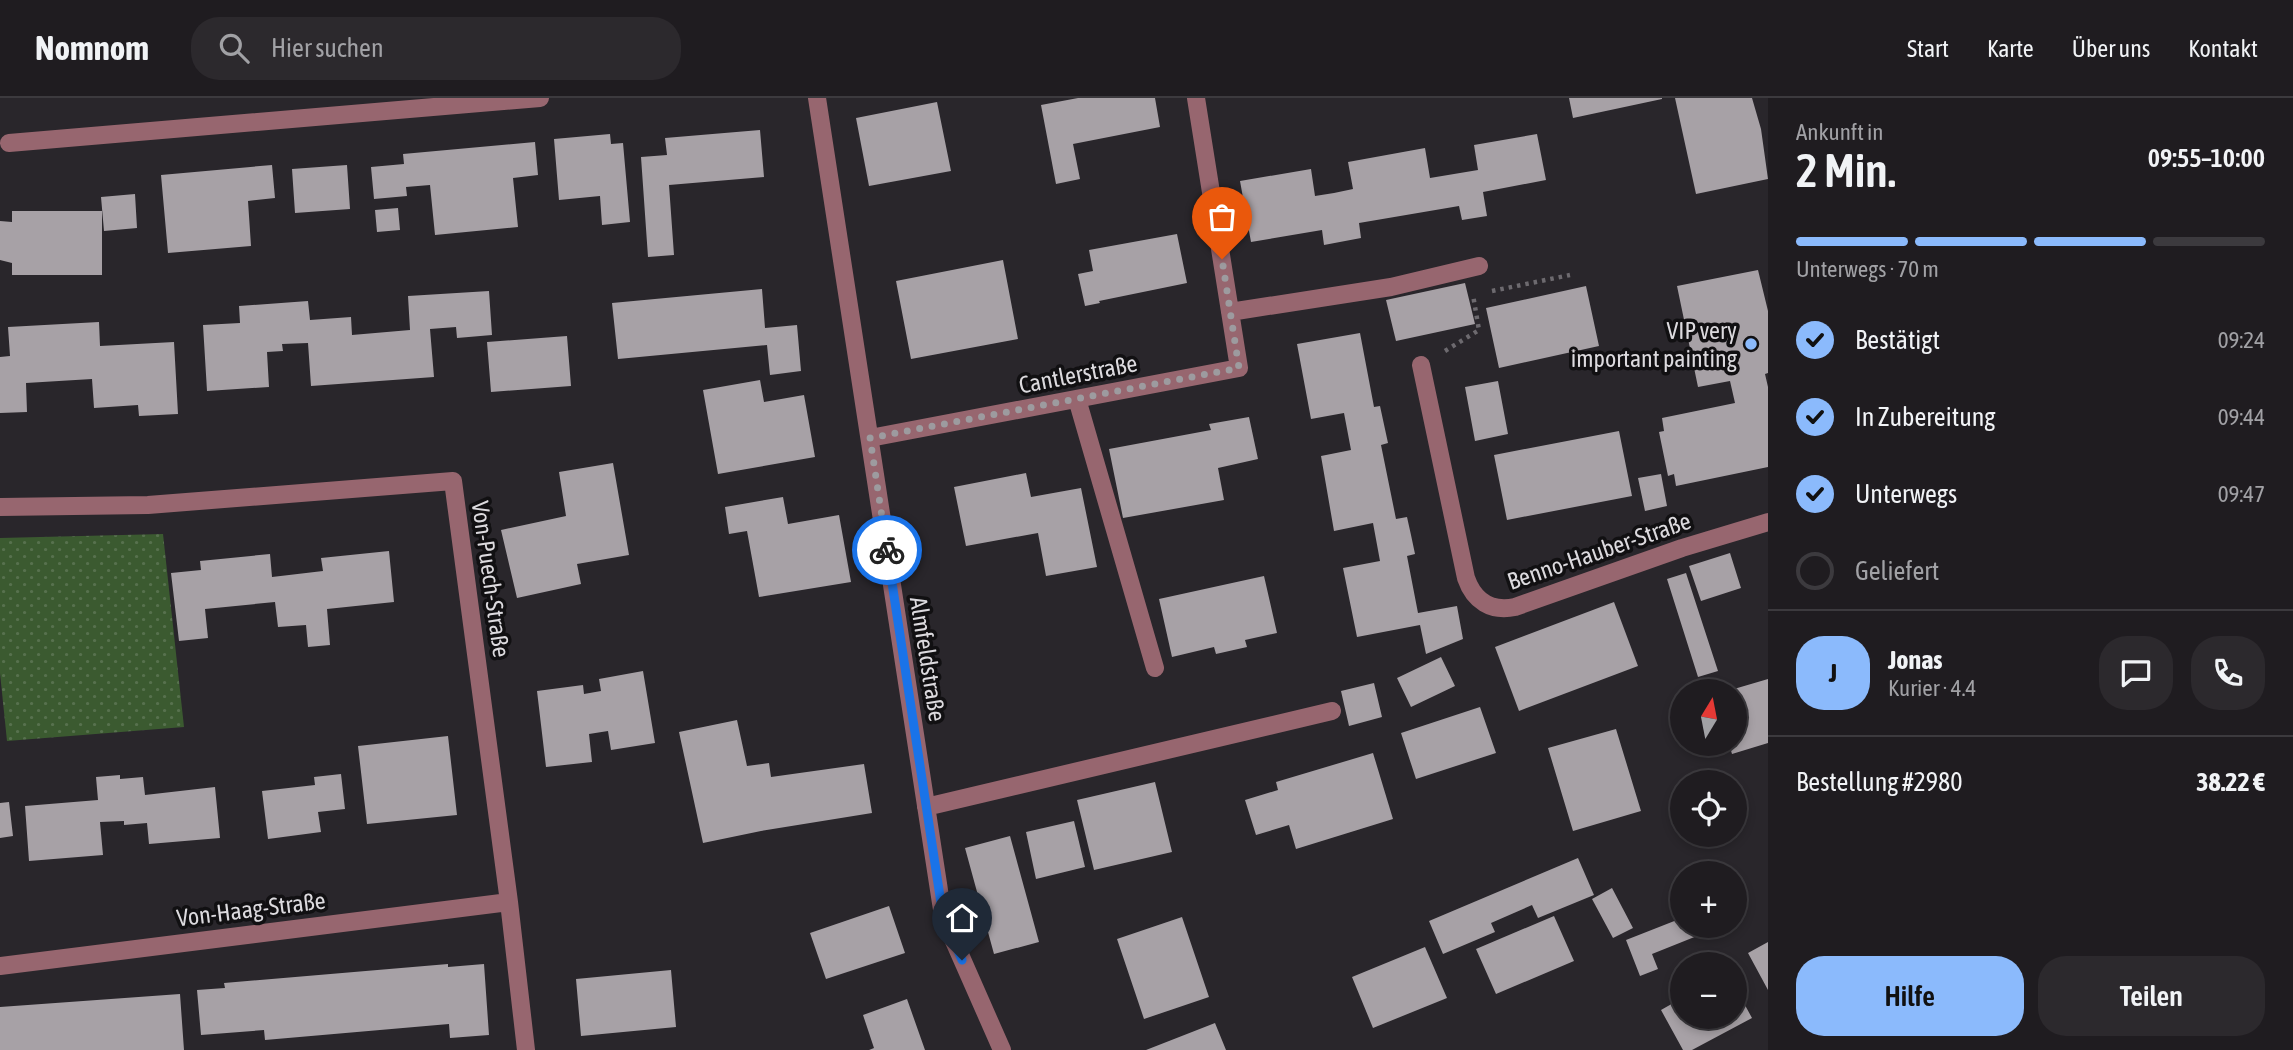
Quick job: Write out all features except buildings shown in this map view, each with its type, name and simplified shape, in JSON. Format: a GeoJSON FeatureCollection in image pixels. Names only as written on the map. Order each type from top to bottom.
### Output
{"type":"FeatureCollection","features":[{"type":"Feature","properties":{"kind":"street"},"geometry":{"type":"LineString","coordinates":[[9,143],[540,98]]}},
{"type":"Feature","properties":{"kind":"street","name":"Almfeldstraße"},"geometry":{"type":"LineString","coordinates":[[817,98],[943,916],[1002,1050]]}},
{"type":"Feature","properties":{"kind":"street","name":"Cantlerstraße"},"geometry":{"type":"LineString","coordinates":[[870,438],[1239,368],[1196,98]]}},
{"type":"Feature","properties":{"kind":"street"},"geometry":{"type":"LineString","coordinates":[[1230,312],[1391,286],[1479,266]]}},
{"type":"Feature","properties":{"kind":"street","name":"Benno-Hauber-Straße"},"geometry":{"type":"LineString","coordinates":[[1421,365],[1465,578],[1469,588],[1484,604],[1505,609],[1515,607],[1682,548],[1768,522]]}},
{"type":"Feature","properties":{"kind":"street"},"geometry":{"type":"LineString","coordinates":[[1077,399],[1155,668]]}},
{"type":"Feature","properties":{"kind":"street","name":"Von-Puech-Straße"},"geometry":{"type":"LineString","coordinates":[[0,508],[148,505],[453,481],[526,1050]]}},
{"type":"Feature","properties":{"kind":"street"},"geometry":{"type":"LineString","coordinates":[[926,807],[1332,711]]}},
{"type":"Feature","properties":{"kind":"street","name":"Von-Haag-Straße"},"geometry":{"type":"LineString","coordinates":[[0,965],[509,902]]}},
{"type":"Feature","properties":{"kind":"path"},"geometry":{"type":"LineString","coordinates":[[1421,365],[1479,330],[1473,295],[1570,275]]}},
{"type":"Feature","properties":{"kind":"green space"},"geometry":{"type":"Polygon","coordinates":[[[163,534],[184,727],[7,741],[0,673],[0,538],[163,534]]]}},
{"type":"Feature","properties":{"kind":"way so far"},"geometry":{"type":"LineString","coordinates":[[887,550],[870,438],[1239,368],[1222,259]]}},
{"type":"Feature","properties":{"kind":"place","name":"VIP very important painting"},"geometry":{"type":"Point","coordinates":[1751,344]}},
{"type":"Feature","properties":{"kind":"route"},"geometry":{"type":"LineString","coordinates":[[887,550],[943,916],[962,960]]}}]}
